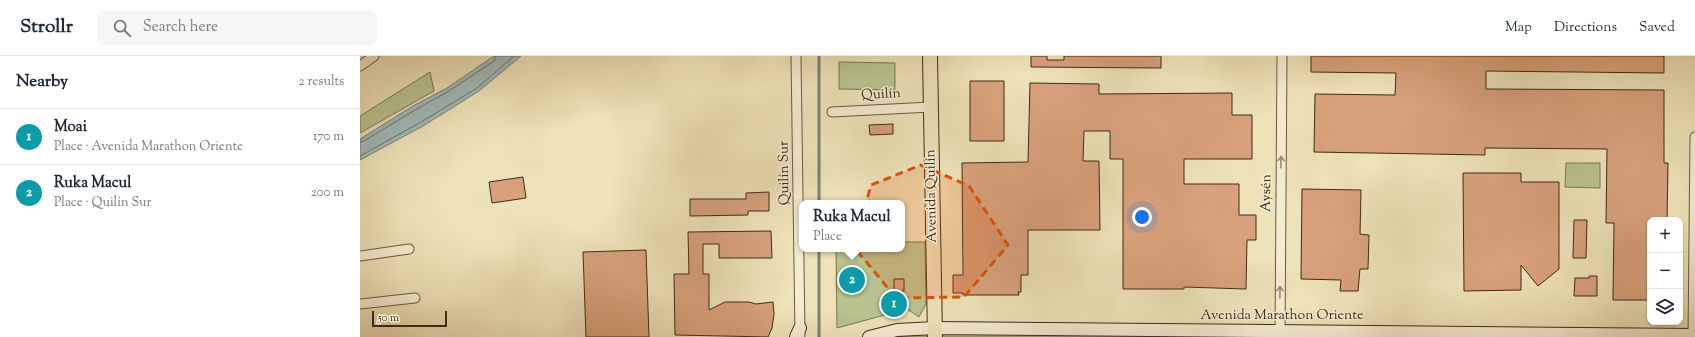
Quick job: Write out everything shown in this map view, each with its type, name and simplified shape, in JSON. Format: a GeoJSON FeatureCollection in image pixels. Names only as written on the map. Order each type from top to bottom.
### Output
{"type":"FeatureCollection","features":[{"type":"Feature","properties":{"kind":"main road","name":"Avenida Quilín"},"geometry":{"type":"LineString","coordinates":[[930,56],[935,332]]}},
{"type":"Feature","properties":{"kind":"main road","name":"Avenida Marathon Oriente"},"geometry":{"type":"LineString","coordinates":[[869,337],[897,330],[935,332],[1694,335]]}},
{"type":"Feature","properties":{"kind":"street"},"geometry":{"type":"LineString","coordinates":[[360,66],[374,56]]}},
{"type":"Feature","properties":{"kind":"street","name":"Quilín Sur"},"geometry":{"type":"LineString","coordinates":[[796,56],[799,334]]}},
{"type":"Feature","properties":{"kind":"street","name":"Aysén"},"geometry":{"type":"LineString","coordinates":[[1280,334],[1282,56]]}},
{"type":"Feature","properties":{"kind":"street","name":"Quilín"},"geometry":{"type":"LineString","coordinates":[[832,112],[931,107]]}},
{"type":"Feature","properties":{"kind":"street"},"geometry":{"type":"LineString","coordinates":[[1694,335],[1695,137]]}},
{"type":"Feature","properties":{"kind":"street"},"geometry":{"type":"LineString","coordinates":[[360,256],[409,249]]}},
{"type":"Feature","properties":{"kind":"street"},"geometry":{"type":"LineString","coordinates":[[360,304],[415,298]]}},
{"type":"Feature","properties":{"kind":"highlighted area"},"geometry":{"type":"Polygon","coordinates":[[[921,165],[969,186],[1008,245],[964,297],[896,298],[854,247],[871,185],[921,165]]]}},
{"type":"Feature","properties":{"kind":"green space"},"geometry":{"type":"Polygon","coordinates":[[[839,62],[895,63],[895,90],[839,89],[839,62]]]}},
{"type":"Feature","properties":{"kind":"green space"},"geometry":{"type":"Polygon","coordinates":[[[430,72],[434,91],[360,133],[360,116],[430,72]]]}},
{"type":"Feature","properties":{"kind":"green space"},"geometry":{"type":"Polygon","coordinates":[[[1566,163],[1600,163],[1600,188],[1565,187],[1566,163]]]}},
{"type":"Feature","properties":{"kind":"green space"},"geometry":{"type":"Polygon","coordinates":[[[905,242],[925,242],[926,304],[919,317],[907,309],[837,328],[836,252],[905,252],[905,242]]]}},
{"type":"Feature","properties":{"kind":"green space"},"geometry":{"type":"Polygon","coordinates":[[[921,332],[1478,337],[885,337],[921,332]]]}},
{"type":"Feature","properties":{"kind":"water"},"geometry":{"type":"Polygon","coordinates":[[[494,56],[521,56],[479,91],[423,126],[360,160],[360,139],[413,106],[447,88],[494,56]]]}},
{"type":"Feature","properties":{"kind":"building"},"geometry":{"type":"Polygon","coordinates":[[[1031,56],[1047,56],[1047,60],[1064,60],[1064,56],[1161,56],[1161,68],[1031,67],[1031,56]]]}},
{"type":"Feature","properties":{"kind":"building"},"geometry":{"type":"Polygon","coordinates":[[[1311,56],[1664,56],[1664,73],[1486,71],[1486,89],[1664,90],[1664,163],[1668,163],[1667,217],[1647,217],[1647,300],[1613,300],[1614,223],[1606,223],[1607,149],[1485,148],[1485,155],[1314,152],[1315,94],[1395,95],[1396,73],[1311,72],[1311,56]]]}},
{"type":"Feature","properties":{"kind":"building"},"geometry":{"type":"Polygon","coordinates":[[[970,81],[1004,81],[1004,141],[970,141],[970,81]]]}},
{"type":"Feature","properties":{"kind":"building"},"geometry":{"type":"Polygon","coordinates":[[[1030,83],[1099,84],[1099,94],[1232,93],[1232,115],[1252,115],[1252,159],[1184,159],[1184,184],[1239,184],[1239,215],[1256,215],[1256,240],[1247,240],[1246,289],[1184,287],[1184,289],[1123,289],[1123,159],[1110,159],[1110,131],[1084,131],[1083,161],[1099,161],[1100,230],[1028,230],[1028,275],[1021,275],[1021,292],[1018,292],[1019,295],[963,295],[963,293],[953,293],[953,275],[963,275],[962,163],[1028,162],[1030,83]]]}},
{"type":"Feature","properties":{"kind":"building"},"geometry":{"type":"Polygon","coordinates":[[[893,124],[893,134],[870,135],[869,125],[893,124]]]}},
{"type":"Feature","properties":{"kind":"building"},"geometry":{"type":"Polygon","coordinates":[[[1463,173],[1521,173],[1521,182],[1559,182],[1559,269],[1538,286],[1521,265],[1521,290],[1464,291],[1463,173]]]}},
{"type":"Feature","properties":{"kind":"building"},"geometry":{"type":"Polygon","coordinates":[[[523,177],[526,198],[492,203],[489,182],[523,177]]]}},
{"type":"Feature","properties":{"kind":"building"},"geometry":{"type":"Polygon","coordinates":[[[1302,189],[1361,190],[1360,234],[1369,235],[1368,269],[1360,269],[1358,291],[1340,291],[1341,280],[1301,279],[1302,189]]]}},
{"type":"Feature","properties":{"kind":"building"},"geometry":{"type":"Polygon","coordinates":[[[769,192],[769,211],[748,211],[748,215],[690,216],[690,199],[746,199],[746,193],[769,192]]]}},
{"type":"Feature","properties":{"kind":"building"},"geometry":{"type":"Polygon","coordinates":[[[1574,220],[1587,220],[1586,258],[1573,258],[1574,220]]]}},
{"type":"Feature","properties":{"kind":"building"},"geometry":{"type":"Polygon","coordinates":[[[771,231],[772,258],[719,258],[719,244],[703,244],[703,274],[709,274],[709,310],[725,302],[749,302],[756,304],[773,302],[774,314],[772,328],[768,337],[675,335],[674,274],[689,274],[688,232],[771,231]]]}},
{"type":"Feature","properties":{"kind":"building"},"geometry":{"type":"Polygon","coordinates":[[[646,250],[649,337],[586,337],[583,252],[646,250]]]}},
{"type":"Feature","properties":{"kind":"building"},"geometry":{"type":"Polygon","coordinates":[[[846,267],[858,267],[858,292],[846,292],[846,267]]]}},
{"type":"Feature","properties":{"kind":"building"},"geometry":{"type":"Polygon","coordinates":[[[1589,276],[1597,276],[1597,296],[1574,296],[1575,278],[1589,278],[1589,276]]]}},
{"type":"Feature","properties":{"kind":"building"},"geometry":{"type":"Polygon","coordinates":[[[894,279],[904,279],[904,291],[894,291],[894,279]]]}},
{"type":"Feature","properties":{"kind":"waterway"},"geometry":{"type":"LineString","coordinates":[[819,56],[819,200]]}},
{"type":"Feature","properties":{"kind":"waterway"},"geometry":{"type":"LineString","coordinates":[[819,252],[819,337]]}},
{"type":"Feature","properties":{"kind":"place","name":"Ruka Macul"},"geometry":{"type":"Point","coordinates":[852,280]}},
{"type":"Feature","properties":{"kind":"place","name":"Moai"},"geometry":{"type":"Point","coordinates":[894,304]}}]}
